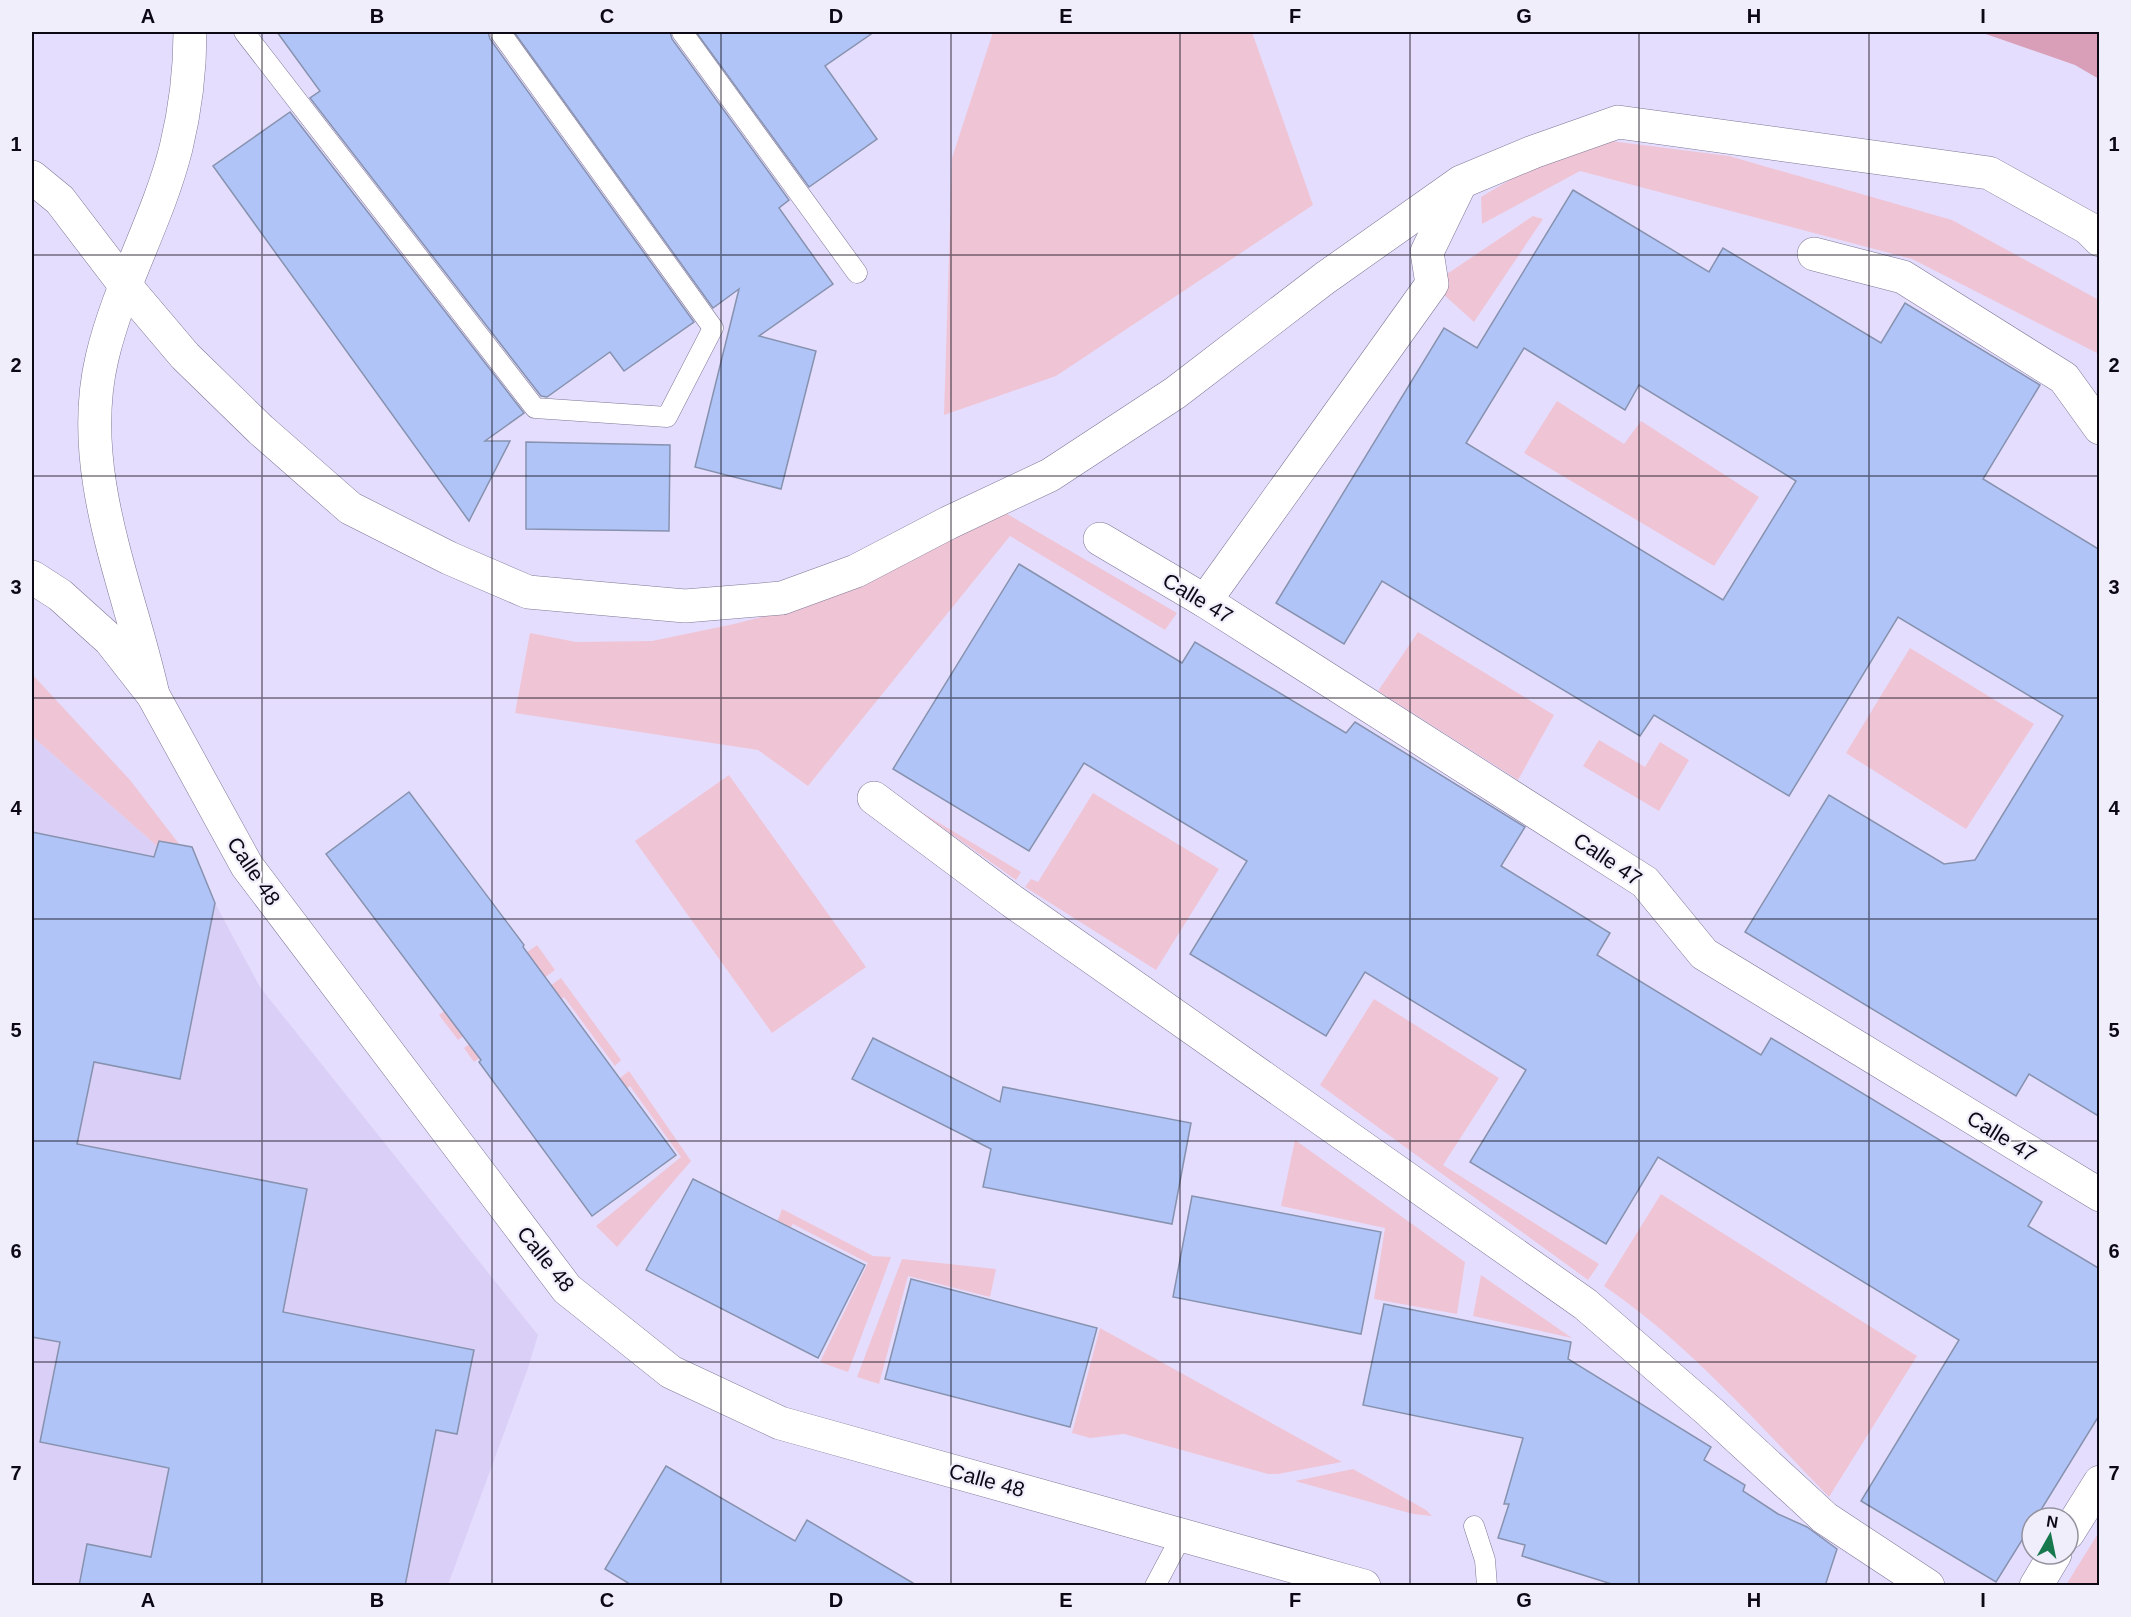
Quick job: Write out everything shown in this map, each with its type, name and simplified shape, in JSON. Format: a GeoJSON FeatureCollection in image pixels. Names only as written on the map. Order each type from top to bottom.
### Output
{"type":"FeatureCollection","features":[{"type":"Feature","properties":{"kind":"street"},"geometry":{"type":"LineString","coordinates":[[153,695],[100,493],[95,429],[102,359],[124,284],[176,148],[190,65],[190,32]]}},
{"type":"Feature","properties":{"kind":"street"},"geometry":{"type":"LineString","coordinates":[[32,177],[60,200],[124,284],[185,356],[261,430],[350,508],[449,558],[528,592],[685,606],[782,598],[856,571],[948,523],[1050,475],[1175,393],[1325,278],[1461,182],[1533,152],[1618,122],[1989,173],[2088,228],[2100,240]]}},
{"type":"Feature","properties":{"kind":"street"},"geometry":{"type":"LineString","coordinates":[[1204,602],[1432,284],[1427,252],[1461,182]]}},
{"type":"Feature","properties":{"kind":"street"},"geometry":{"type":"LineString","coordinates":[[1814,254],[1903,277],[2064,378],[2100,428]]}},
{"type":"Feature","properties":{"kind":"street","name":"Calle 47"},"geometry":{"type":"LineString","coordinates":[[1100,539],[1204,602],[1645,882],[1704,954],[2100,1195]]}},
{"type":"Feature","properties":{"kind":"street","name":"Calle 48"},"geometry":{"type":"LineString","coordinates":[[32,576],[60,595],[110,640],[153,695],[247,866],[567,1289],[671,1372],[780,1423],[1364,1586]]}},
{"type":"Feature","properties":{"kind":"street"},"geometry":{"type":"LineString","coordinates":[[874,798],[1012,901],[1585,1304],[1710,1412],[1825,1518],[1928,1586]]}},
{"type":"Feature","properties":{"kind":"street"},"geometry":{"type":"LineString","coordinates":[[2080,1514],[2100,1482]]}},
{"type":"Feature","properties":{"kind":"street"},"geometry":{"type":"LineString","coordinates":[[2036,1586],[2048,1566]]}},
{"type":"Feature","properties":{"kind":"lane"},"geometry":{"type":"LineString","coordinates":[[244,32],[535,408],[667,417],[713,328],[500,32]]}},
{"type":"Feature","properties":{"kind":"lane"},"geometry":{"type":"LineString","coordinates":[[681,32],[857,273]]}},
{"type":"Feature","properties":{"kind":"lane"},"geometry":{"type":"LineString","coordinates":[[1474,1526],[1485,1560],[1487,1586]]}},
{"type":"Feature","properties":{"kind":"lane"},"geometry":{"type":"LineString","coordinates":[[1155,1586],[1182,1535]]}},
{"type":"Feature","properties":{"kind":"shaded area"},"geometry":{"type":"Polygon","coordinates":[[[993,32],[1252,32],[1313,205],[1056,376],[944,415],[952,158],[993,32]]]}},
{"type":"Feature","properties":{"kind":"shaded area"},"geometry":{"type":"Polygon","coordinates":[[[1980,32],[2099,32],[2099,79],[2075,65],[1980,32]]]}},
{"type":"Feature","properties":{"kind":"shaded area"},"geometry":{"type":"Polygon","coordinates":[[[1611,141],[1729,156],[1952,220],[2099,300],[2099,354],[1912,259],[1580,171],[1482,224],[1481,197],[1538,163],[1611,141]]]}},
{"type":"Feature","properties":{"kind":"shaded area"},"geometry":{"type":"Polygon","coordinates":[[[1533,216],[1543,219],[1474,322],[1432,284],[1533,216]]]}},
{"type":"Feature","properties":{"kind":"shaded area"},"geometry":{"type":"Polygon","coordinates":[[[1557,401],[1624,444],[1641,421],[1759,497],[1714,566],[1524,453],[1557,401]]]}},
{"type":"Feature","properties":{"kind":"shaded area"},"geometry":{"type":"Polygon","coordinates":[[[1002,511],[1177,613],[1165,630],[1010,536],[808,786],[758,750],[515,713],[530,633],[576,642],[652,641],[734,624],[807,605],[1002,511]]]}},
{"type":"Feature","properties":{"kind":"shaded area"},"geometry":{"type":"Polygon","coordinates":[[[1418,632],[1554,715],[1518,780],[1378,691],[1418,632]]]}},
{"type":"Feature","properties":{"kind":"shaded area"},"geometry":{"type":"Polygon","coordinates":[[[1910,648],[2034,724],[1966,829],[1846,753],[1910,648]]]}},
{"type":"Feature","properties":{"kind":"shaded area"},"geometry":{"type":"Polygon","coordinates":[[[32,674],[130,780],[179,844],[159,841],[157,846],[32,736],[32,674]]]}},
{"type":"Feature","properties":{"kind":"shaded area"},"geometry":{"type":"Polygon","coordinates":[[[32,736],[157,846],[159,841],[192,847],[215,903],[260,987],[538,1335],[448,1585],[32,1585],[32,736]]]}},
{"type":"Feature","properties":{"kind":"shaded area"},"geometry":{"type":"Polygon","coordinates":[[[1599,740],[1645,767],[1660,742],[1689,760],[1659,811],[1583,766],[1599,740]]]}},
{"type":"Feature","properties":{"kind":"shaded area"},"geometry":{"type":"Polygon","coordinates":[[[729,775],[866,967],[772,1033],[635,841],[729,775]]]}},
{"type":"Feature","properties":{"kind":"shaded area"},"geometry":{"type":"Polygon","coordinates":[[[1093,793],[1219,869],[1156,970],[1025,887],[1031,879],[1038,882],[1093,793]]]}},
{"type":"Feature","properties":{"kind":"shaded area"},"geometry":{"type":"Polygon","coordinates":[[[916,809],[1021,872],[1016,880],[916,809]]]}},
{"type":"Feature","properties":{"kind":"shaded area"},"geometry":{"type":"Polygon","coordinates":[[[537,945],[555,970],[458,1040],[439,1015],[537,945]]]}},
{"type":"Feature","properties":{"kind":"shaded area"},"geometry":{"type":"Polygon","coordinates":[[[561,978],[621,1060],[615,1066],[564,997],[474,1062],[464,1048],[561,978]]]}},
{"type":"Feature","properties":{"kind":"shaded area"},"geometry":{"type":"Polygon","coordinates":[[[1374,999],[1499,1078],[1443,1165],[1599,1264],[1588,1280],[1320,1085],[1374,999]]]}},
{"type":"Feature","properties":{"kind":"shaded area"},"geometry":{"type":"Polygon","coordinates":[[[629,1071],[691,1161],[617,1247],[596,1226],[681,1157],[630,1086],[612,1098],[606,1089],[629,1071]]]}},
{"type":"Feature","properties":{"kind":"shaded area"},"geometry":{"type":"Polygon","coordinates":[[[1295,1140],[1465,1262],[1457,1314],[1374,1299],[1385,1228],[1281,1206],[1295,1140]]]}},
{"type":"Feature","properties":{"kind":"shaded area"},"geometry":{"type":"Polygon","coordinates":[[[1661,1194],[1917,1356],[1829,1497],[1694,1359],[1665,1333],[1604,1286],[1661,1194]]]}},
{"type":"Feature","properties":{"kind":"shaded area"},"geometry":{"type":"Polygon","coordinates":[[[782,1209],[873,1256],[891,1257],[848,1372],[820,1362],[868,1263],[793,1224],[788,1231],[776,1225],[782,1209]]]}},
{"type":"Feature","properties":{"kind":"shaded area"},"geometry":{"type":"Polygon","coordinates":[[[902,1259],[996,1269],[990,1297],[908,1276],[879,1384],[857,1377],[902,1259]]]}},
{"type":"Feature","properties":{"kind":"shaded area"},"geometry":{"type":"Polygon","coordinates":[[[1481,1275],[1572,1338],[1473,1316],[1481,1275]]]}},
{"type":"Feature","properties":{"kind":"shaded area"},"geometry":{"type":"Polygon","coordinates":[[[1100,1328],[1342,1462],[1268,1474],[1124,1434],[1090,1438],[1072,1433],[1100,1328]]]}},
{"type":"Feature","properties":{"kind":"shaded area"},"geometry":{"type":"Polygon","coordinates":[[[1353,1469],[1426,1510],[1432,1516],[1413,1514],[1295,1481],[1353,1469]]]}},
{"type":"Feature","properties":{"kind":"shaded area"},"geometry":{"type":"Polygon","coordinates":[[[2099,1532],[2099,1585],[2066,1585],[2080,1566],[2099,1532]]]}},
{"type":"Feature","properties":{"kind":"building"},"geometry":{"type":"Polygon","coordinates":[[[277,32],[488,32],[490,39],[694,322],[624,371],[610,352],[547,397],[541,396],[310,98],[320,91],[277,32]]]}},
{"type":"Feature","properties":{"kind":"building"},"geometry":{"type":"Polygon","coordinates":[[[514,32],[670,32],[672,39],[789,200],[779,208],[833,284],[759,336],[816,351],[781,489],[695,467],[739,289],[713,308],[514,32]]]}},
{"type":"Feature","properties":{"kind":"building"},"geometry":{"type":"Polygon","coordinates":[[[696,32],[874,32],[825,66],[877,139],[809,187],[696,32]]]}},
{"type":"Feature","properties":{"kind":"building"},"geometry":{"type":"Polygon","coordinates":[[[290,112],[524,413],[485,441],[510,441],[469,521],[213,166],[290,112]]]}},
{"type":"Feature","properties":{"kind":"building"},"geometry":{"type":"Polygon","coordinates":[[[1573,190],[1709,272],[1723,248],[1881,343],[1905,303],[2040,385],[1983,479],[2100,550],[2100,1117],[2029,1074],[2016,1096],[1745,932],[1829,795],[1944,864],[1975,860],[2063,716],[1898,617],[1789,796],[1654,715],[1640,736],[1382,581],[1344,644],[1276,603],[1444,328],[1477,348],[1573,190]],[[1524,348],[1466,443],[1723,600],[1796,481],[1639,385],[1625,410],[1524,348]]]}},
{"type":"Feature","properties":{"kind":"building"},"geometry":{"type":"Polygon","coordinates":[[[526,442],[670,445],[669,531],[526,529],[526,442]]]}},
{"type":"Feature","properties":{"kind":"building"},"geometry":{"type":"Polygon","coordinates":[[[1019,564],[1182,663],[1195,642],[1346,733],[1355,722],[1525,827],[1501,866],[1610,933],[1597,955],[1761,1055],[1771,1038],[2042,1202],[2028,1226],[2100,1269],[2100,1414],[2043,1506],[2020,1506],[2020,1543],[1996,1582],[1861,1501],[1959,1340],[1658,1157],[1606,1244],[1470,1162],[1526,1070],[1365,972],[1326,1036],[1190,954],[1247,861],[1084,763],[1029,851],[893,769],[1019,564]]]}},
{"type":"Feature","properties":{"kind":"building"},"geometry":{"type":"Polygon","coordinates":[[[409,792],[524,945],[523,947],[676,1155],[592,1216],[479,1062],[481,1060],[326,854],[409,792]]]}},
{"type":"Feature","properties":{"kind":"building"},"geometry":{"type":"Polygon","coordinates":[[[32,832],[154,857],[159,841],[192,847],[215,903],[180,1079],[94,1062],[77,1144],[307,1189],[283,1312],[474,1350],[457,1434],[436,1430],[405,1586],[79,1586],[87,1544],[151,1557],[169,1468],[40,1442],[60,1342],[32,1337],[32,832]]]}},
{"type":"Feature","properties":{"kind":"building"},"geometry":{"type":"Polygon","coordinates":[[[873,1038],[1000,1102],[1003,1087],[1191,1123],[1172,1224],[983,1187],[991,1149],[852,1079],[873,1038]]]}},
{"type":"Feature","properties":{"kind":"building"},"geometry":{"type":"Polygon","coordinates":[[[693,1179],[865,1265],[818,1358],[646,1270],[693,1179]]]}},
{"type":"Feature","properties":{"kind":"building"},"geometry":{"type":"Polygon","coordinates":[[[1192,1196],[1381,1232],[1361,1334],[1173,1297],[1192,1196]]]}},
{"type":"Feature","properties":{"kind":"building"},"geometry":{"type":"Polygon","coordinates":[[[911,1279],[1097,1328],[1070,1427],[885,1379],[911,1279]]]}},
{"type":"Feature","properties":{"kind":"building"},"geometry":{"type":"Polygon","coordinates":[[[1384,1304],[1571,1342],[1568,1359],[1711,1447],[1704,1460],[1745,1485],[1743,1491],[1778,1514],[1807,1527],[1837,1549],[1825,1586],[1618,1586],[1522,1556],[1525,1545],[1498,1538],[1509,1504],[1504,1504],[1523,1438],[1363,1405],[1384,1304]]]}},
{"type":"Feature","properties":{"kind":"building"},"geometry":{"type":"Polygon","coordinates":[[[666,1466],[795,1541],[807,1520],[918,1586],[633,1586],[605,1569],[666,1466]]]}}]}
